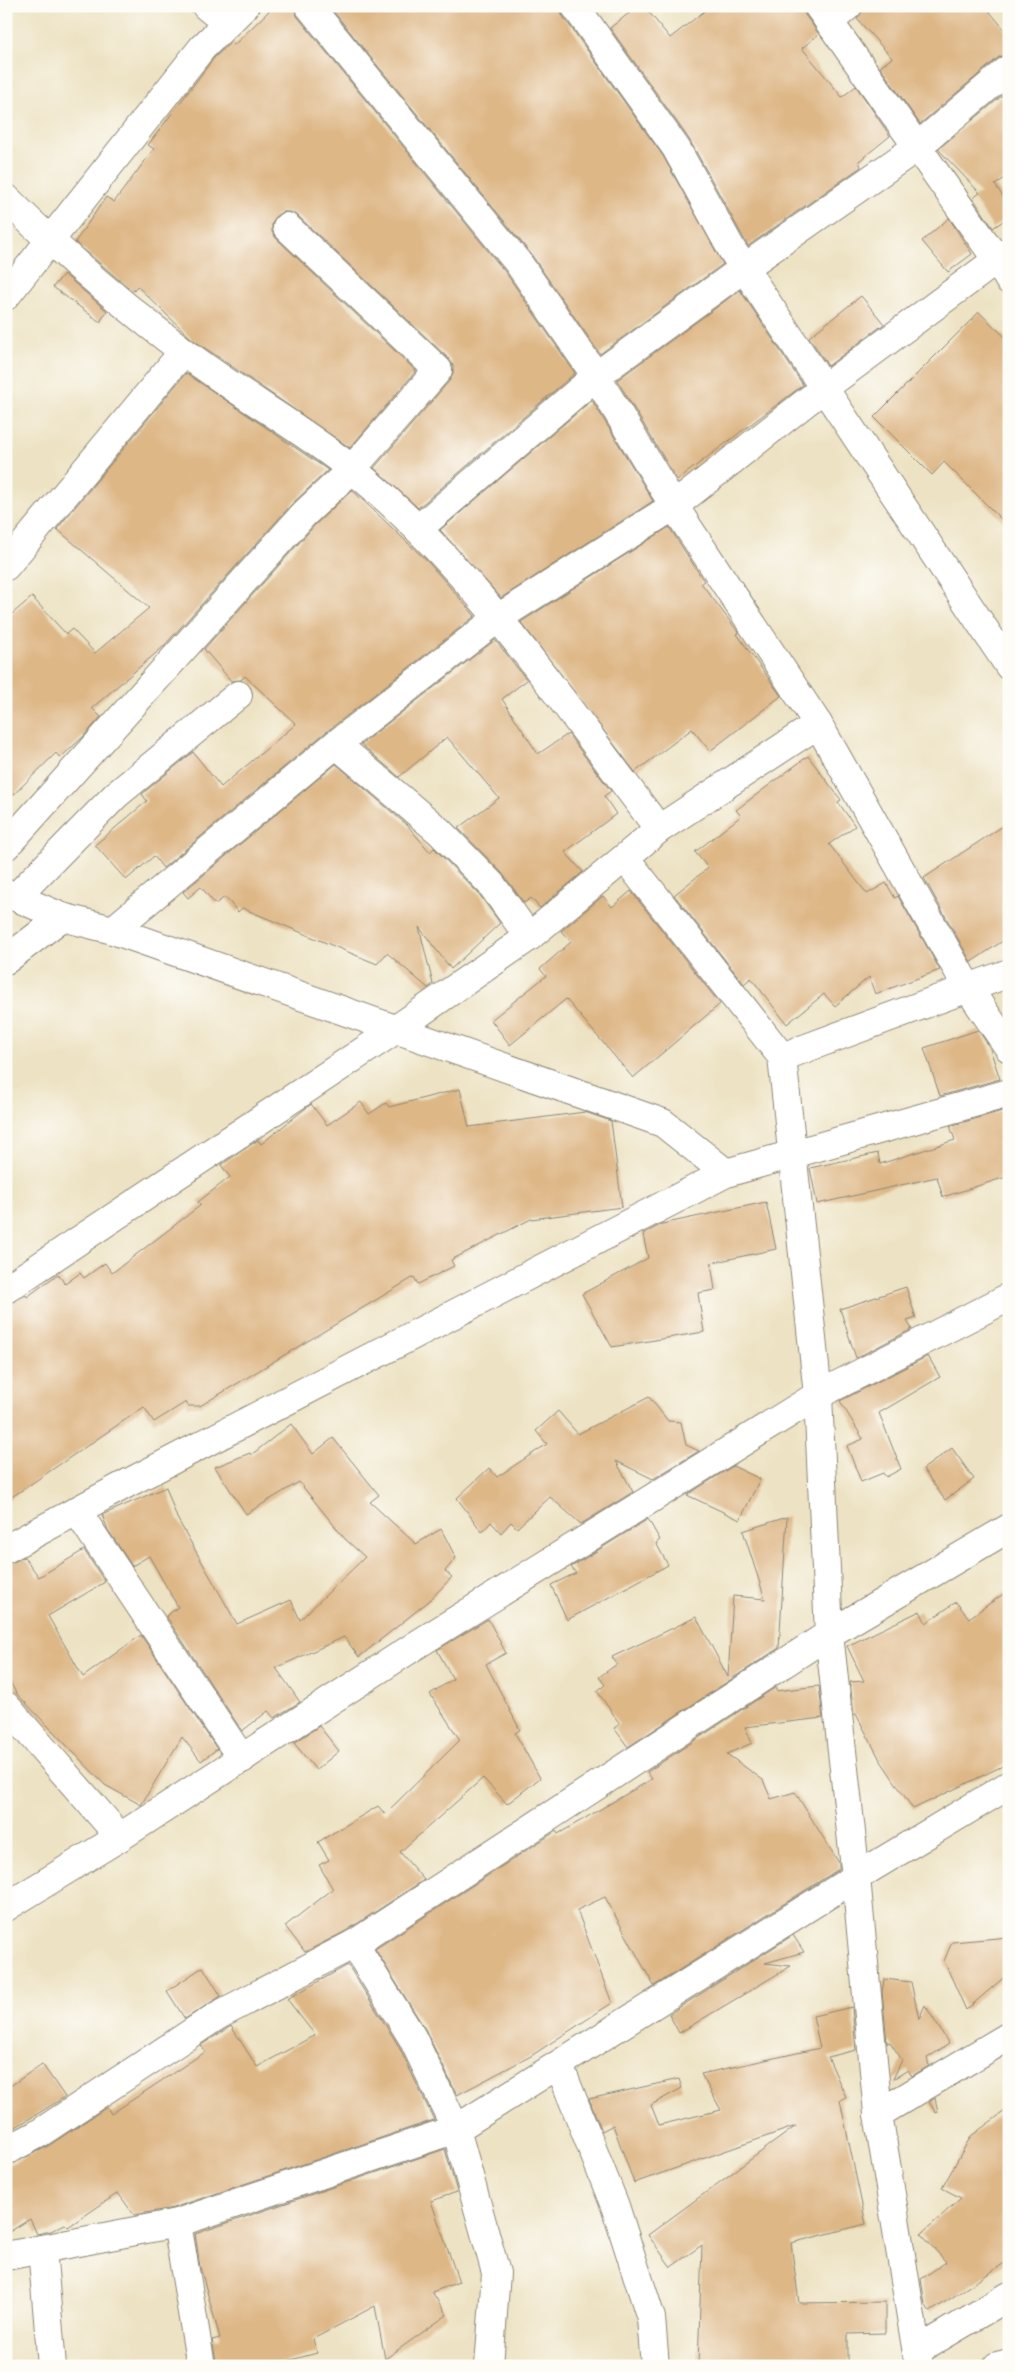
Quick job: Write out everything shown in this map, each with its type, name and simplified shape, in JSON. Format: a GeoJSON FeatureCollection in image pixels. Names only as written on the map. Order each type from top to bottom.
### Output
{"type":"FeatureCollection","features":[{"type":"Feature","properties":{"kind":"street"},"geometry":{"type":"LineString","coordinates":[[6,296],[48,240],[202,48],[236,15],[206,6]]}},
{"type":"Feature","properties":{"kind":"street"},"geometry":{"type":"LineString","coordinates":[[309,6],[519,264],[596,376],[674,506],[818,724],[968,988],[1009,1048]]}},
{"type":"Feature","properties":{"kind":"street"},"geometry":{"type":"LineString","coordinates":[[574,6],[676,148],[744,268],[1009,666]]}},
{"type":"Feature","properties":{"kind":"street"},"geometry":{"type":"LineString","coordinates":[[113,930],[336,744],[498,618],[674,506],[824,388],[1005,264],[918,147],[832,12]]}},
{"type":"Feature","properties":{"kind":"street"},"geometry":{"type":"LineString","coordinates":[[418,529],[596,376],[744,268],[918,147],[1009,69]]}},
{"type":"Feature","properties":{"kind":"street"},"geometry":{"type":"LineString","coordinates":[[6,198],[48,240],[183,352],[352,469],[418,529],[498,618],[659,829]]}},
{"type":"Feature","properties":{"kind":"street"},"geometry":{"type":"LineString","coordinates":[[6,846],[304,514],[352,469],[438,370],[287,227]]}},
{"type":"Feature","properties":{"kind":"street"},"geometry":{"type":"LineString","coordinates":[[6,566],[183,352]]}},
{"type":"Feature","properties":{"kind":"street"},"geometry":{"type":"LineString","coordinates":[[238,695],[116,795],[11,895],[62,917],[113,930],[663,1123],[726,1173]]}},
{"type":"Feature","properties":{"kind":"street"},"geometry":{"type":"LineString","coordinates":[[6,1289],[395,1030],[529,938],[659,829],[818,724]]}},
{"type":"Feature","properties":{"kind":"street"},"geometry":{"type":"LineString","coordinates":[[336,744],[439,831],[491,884],[529,938]]}},
{"type":"Feature","properties":{"kind":"street"},"geometry":{"type":"LineString","coordinates":[[624,858],[782,1057],[818,1395],[829,1634],[856,1877],[878,2114],[919,2358],[1009,2296]]}},
{"type":"Feature","properties":{"kind":"street"},"geometry":{"type":"LineString","coordinates":[[6,960],[62,917]]}},
{"type":"Feature","properties":{"kind":"street"},"geometry":{"type":"LineString","coordinates":[[782,1057],[1009,973]]}},
{"type":"Feature","properties":{"kind":"street"},"geometry":{"type":"LineString","coordinates":[[6,1549],[726,1173],[1009,1093]]}},
{"type":"Feature","properties":{"kind":"street"},"geometry":{"type":"LineString","coordinates":[[6,1907],[120,1837],[421,1642],[818,1395],[1009,1297]]}},
{"type":"Feature","properties":{"kind":"street"},"geometry":{"type":"LineString","coordinates":[[77,1511],[242,1759]]}},
{"type":"Feature","properties":{"kind":"street"},"geometry":{"type":"LineString","coordinates":[[6,2152],[38,2134],[218,2016],[354,1944],[829,1634],[1009,1528]]}},
{"type":"Feature","properties":{"kind":"street"},"geometry":{"type":"LineString","coordinates":[[6,1706],[120,1837]]}},
{"type":"Feature","properties":{"kind":"street"},"geometry":{"type":"LineString","coordinates":[[6,2256],[177,2223],[456,2129],[856,1877],[1009,1785]]}},
{"type":"Feature","properties":{"kind":"street"},"geometry":{"type":"LineString","coordinates":[[354,1944],[412,2037],[456,2129],[496,2273],[489,2366]]}},
{"type":"Feature","properties":{"kind":"street"},"geometry":{"type":"LineString","coordinates":[[878,2114],[1009,2036]]}},
{"type":"Feature","properties":{"kind":"street"},"geometry":{"type":"LineString","coordinates":[[559,2065],[615,2206],[645,2299],[651,2318],[655,2366]]}},
{"type":"Feature","properties":{"kind":"street"},"geometry":{"type":"LineString","coordinates":[[177,2223],[201,2366]]}},
{"type":"Feature","properties":{"kind":"street"},"geometry":{"type":"LineString","coordinates":[[42,2249],[52,2366]]}},
{"type":"Feature","properties":{"kind":"street"},"geometry":{"type":"LineString","coordinates":[[997,2366],[1009,2363]]}},
{"type":"Feature","properties":{"kind":"building"},"geometry":{"type":"Polygon","coordinates":[[[274,6],[294,6],[297,16],[506,273],[575,373],[418,508],[374,468],[450,380],[453,373],[453,365],[449,359],[298,216],[290,212],[282,212],[276,216],[272,224],[272,232],[276,238],[416,371],[350,448],[192,339],[137,286],[134,291],[124,284],[75,242],[106,197],[114,202],[154,149],[148,145],[214,58],[231,42],[234,45],[274,6]]]}},
{"type":"Feature","properties":{"kind":"building"},"geometry":{"type":"Polygon","coordinates":[[[329,6],[560,6],[562,15],[663,156],[723,264],[600,354],[531,254],[329,6]]]}},
{"type":"Feature","properties":{"kind":"building"},"geometry":{"type":"Polygon","coordinates":[[[638,6],[644,6],[670,38],[711,6],[803,6],[805,15],[819,34],[802,48],[842,97],[856,86],[890,136],[859,161],[861,167],[748,246],[689,139],[610,28],[638,6]]]}},
{"type":"Feature","properties":{"kind":"building"},"geometry":{"type":"Polygon","coordinates":[[[863,6],[985,6],[1009,35],[1009,54],[999,57],[920,124],[880,67],[892,58],[857,19],[862,12],[863,6]]]}},
{"type":"Feature","properties":{"kind":"building"},"geometry":{"type":"Polygon","coordinates":[[[1009,90],[1009,175],[995,185],[1009,205],[1009,217],[993,228],[973,198],[980,193],[938,149],[1009,90]]]}},
{"type":"Feature","properties":{"kind":"building"},"geometry":{"type":"Polygon","coordinates":[[[949,218],[972,254],[948,272],[922,241],[949,218]]]}},
{"type":"Feature","properties":{"kind":"building"},"geometry":{"type":"Polygon","coordinates":[[[64,274],[107,311],[100,322],[53,287],[64,274]]]}},
{"type":"Feature","properties":{"kind":"building"},"geometry":{"type":"Polygon","coordinates":[[[740,290],[803,385],[677,480],[617,380],[740,290]]]}},
{"type":"Feature","properties":{"kind":"building"},"geometry":{"type":"Polygon","coordinates":[[[861,296],[884,324],[828,366],[809,337],[861,296]]]}},
{"type":"Feature","properties":{"kind":"building"},"geometry":{"type":"Polygon","coordinates":[[[979,312],[1009,341],[1009,527],[944,462],[932,475],[874,417],[979,312]]]}},
{"type":"Feature","properties":{"kind":"building"},"geometry":{"type":"Polygon","coordinates":[[[186,373],[328,470],[292,504],[163,647],[92,708],[101,717],[84,736],[60,758],[56,753],[6,802],[6,619],[32,597],[66,634],[72,629],[95,653],[149,608],[57,529],[186,373]]]}},
{"type":"Feature","properties":{"kind":"building"},"geometry":{"type":"Polygon","coordinates":[[[592,400],[653,501],[501,598],[440,530],[592,400]]]}},
{"type":"Feature","properties":{"kind":"building"},"geometry":{"type":"Polygon","coordinates":[[[352,490],[428,562],[475,616],[326,732],[163,868],[154,856],[126,880],[95,845],[147,801],[142,794],[193,752],[221,787],[296,724],[245,676],[241,680],[231,681],[204,649],[315,525],[352,490]]]}},
{"type":"Feature","properties":{"kind":"building"},"geometry":{"type":"Polygon","coordinates":[[[669,527],[704,581],[701,583],[739,633],[737,634],[781,696],[710,751],[692,729],[635,772],[521,622],[669,527]]]}},
{"type":"Feature","properties":{"kind":"building"},"geometry":{"type":"Polygon","coordinates":[[[495,640],[527,680],[502,699],[538,754],[568,734],[611,791],[604,796],[616,814],[565,852],[583,872],[540,908],[531,898],[524,903],[502,873],[458,828],[499,798],[447,737],[399,777],[361,744],[495,640]]]}},
{"type":"Feature","properties":{"kind":"building"},"geometry":{"type":"Polygon","coordinates":[[[808,756],[841,800],[838,802],[855,826],[829,844],[867,894],[886,883],[895,898],[898,896],[940,970],[875,994],[869,977],[835,1006],[824,994],[787,1024],[751,978],[744,984],[674,895],[708,868],[695,852],[741,816],[736,810],[808,756]]]}},
{"type":"Feature","properties":{"kind":"building"},"geometry":{"type":"Polygon","coordinates":[[[336,764],[407,825],[430,852],[434,848],[479,894],[500,923],[451,969],[419,927],[433,984],[428,988],[387,953],[377,964],[242,908],[238,912],[225,897],[215,904],[201,887],[188,898],[183,892],[336,764]]]}},
{"type":"Feature","properties":{"kind":"building"},"geometry":{"type":"Polygon","coordinates":[[[1009,822],[1009,937],[971,962],[924,878],[1009,822]]]}},
{"type":"Feature","properties":{"kind":"building"},"geometry":{"type":"Polygon","coordinates":[[[631,891],[720,1004],[633,1078],[566,999],[510,1045],[491,1020],[546,976],[540,969],[571,942],[561,931],[603,896],[612,907],[631,891]]]}},
{"type":"Feature","properties":{"kind":"building"},"geometry":{"type":"Polygon","coordinates":[[[978,1030],[989,1046],[1000,1079],[940,1096],[924,1048],[978,1030]]]}},
{"type":"Feature","properties":{"kind":"building"},"geometry":{"type":"Polygon","coordinates":[[[460,1089],[469,1127],[585,1112],[611,1121],[622,1207],[531,1219],[451,1260],[454,1266],[418,1284],[414,1277],[200,1406],[188,1406],[186,1402],[154,1422],[144,1407],[6,1501],[6,1305],[26,1295],[27,1297],[58,1274],[65,1284],[80,1273],[84,1278],[105,1263],[112,1273],[201,1205],[198,1202],[230,1177],[221,1165],[258,1140],[261,1144],[311,1104],[327,1125],[361,1102],[369,1114],[386,1103],[389,1107],[460,1089]]]}},
{"type":"Feature","properties":{"kind":"building"},"geometry":{"type":"Polygon","coordinates":[[[1009,1109],[1009,1176],[943,1197],[937,1177],[817,1204],[810,1168],[878,1153],[880,1164],[955,1140],[950,1126],[1009,1109]]]}},
{"type":"Feature","properties":{"kind":"building"},"geometry":{"type":"Polygon","coordinates":[[[766,1202],[776,1249],[711,1263],[715,1290],[698,1293],[704,1332],[612,1347],[582,1294],[648,1258],[643,1234],[662,1224],[766,1202]]]}},
{"type":"Feature","properties":{"kind":"building"},"geometry":{"type":"Polygon","coordinates":[[[906,1287],[916,1318],[907,1321],[912,1329],[856,1358],[840,1309],[906,1287]]]}},
{"type":"Feature","properties":{"kind":"building"},"geometry":{"type":"Polygon","coordinates":[[[928,1356],[940,1377],[879,1413],[901,1469],[886,1477],[883,1473],[861,1482],[847,1446],[863,1439],[840,1401],[928,1356]]]}},
{"type":"Feature","properties":{"kind":"building"},"geometry":{"type":"Polygon","coordinates":[[[649,1397],[668,1421],[681,1422],[686,1445],[699,1451],[653,1479],[616,1461],[633,1492],[581,1524],[550,1497],[517,1528],[511,1522],[501,1533],[491,1522],[482,1532],[457,1498],[489,1468],[497,1477],[547,1444],[536,1431],[558,1411],[578,1434],[649,1397]]]}},
{"type":"Feature","properties":{"kind":"building"},"geometry":{"type":"Polygon","coordinates":[[[291,1424],[313,1454],[333,1438],[379,1495],[370,1502],[416,1544],[441,1529],[456,1558],[445,1571],[452,1577],[429,1601],[359,1657],[344,1637],[276,1668],[300,1702],[274,1718],[268,1711],[242,1731],[166,1616],[178,1607],[149,1556],[132,1566],[108,1530],[102,1515],[166,1487],[177,1518],[237,1624],[291,1600],[300,1620],[365,1557],[345,1539],[299,1482],[246,1514],[215,1467],[250,1453],[251,1455],[291,1424]]]}},
{"type":"Feature","properties":{"kind":"building"},"geometry":{"type":"Polygon","coordinates":[[[952,1448],[974,1479],[945,1500],[923,1469],[952,1448]]]}},
{"type":"Feature","properties":{"kind":"building"},"geometry":{"type":"Polygon","coordinates":[[[733,1466],[760,1479],[740,1520],[687,1495],[733,1466]]]}},
{"type":"Feature","properties":{"kind":"building"},"geometry":{"type":"Polygon","coordinates":[[[787,1517],[779,1648],[628,1747],[614,1728],[620,1724],[597,1691],[605,1685],[599,1677],[617,1664],[612,1657],[696,1617],[728,1677],[733,1596],[765,1599],[743,1531],[787,1517]]]}},
{"type":"Feature","properties":{"kind":"building"},"geometry":{"type":"Polygon","coordinates":[[[648,1519],[660,1540],[656,1543],[668,1565],[567,1620],[551,1585],[576,1573],[571,1567],[648,1519]]]}},
{"type":"Feature","properties":{"kind":"building"},"geometry":{"type":"Polygon","coordinates":[[[84,1550],[105,1582],[48,1616],[83,1677],[141,1635],[217,1749],[201,1761],[182,1737],[141,1805],[105,1785],[17,1694],[6,1676],[6,1565],[24,1557],[39,1577],[84,1550]]]}},
{"type":"Feature","properties":{"kind":"building"},"geometry":{"type":"Polygon","coordinates":[[[1009,1590],[1009,1763],[913,1809],[879,1758],[856,1714],[854,1715],[850,1682],[864,1681],[847,1646],[920,1611],[926,1623],[956,1602],[969,1618],[1009,1590]]]}},
{"type":"Feature","properties":{"kind":"building"},"geometry":{"type":"Polygon","coordinates":[[[488,1619],[506,1653],[486,1664],[520,1730],[515,1733],[540,1778],[507,1804],[483,1778],[400,1852],[424,1880],[346,1931],[305,1952],[285,1926],[333,1889],[319,1865],[329,1860],[318,1842],[378,1806],[385,1814],[460,1740],[430,1694],[453,1679],[437,1650],[488,1619]]]}},
{"type":"Feature","properties":{"kind":"building"},"geometry":{"type":"Polygon","coordinates":[[[819,1686],[823,1718],[745,1727],[752,1743],[727,1754],[763,1780],[771,1799],[795,1792],[839,1863],[839,1869],[654,1986],[605,1897],[577,1910],[612,2003],[531,2056],[457,2095],[425,2029],[375,1949],[556,1831],[558,1834],[652,1779],[647,1772],[776,1687],[776,1691],[819,1686]]]}},
{"type":"Feature","properties":{"kind":"building"},"geometry":{"type":"Polygon","coordinates":[[[319,1726],[339,1751],[316,1770],[294,1743],[319,1726]]]}},
{"type":"Feature","properties":{"kind":"building"},"geometry":{"type":"Polygon","coordinates":[[[793,1935],[804,1952],[765,1963],[791,1966],[679,2033],[669,2014],[793,1935]]]}},
{"type":"Feature","properties":{"kind":"building"},"geometry":{"type":"Polygon","coordinates":[[[1009,1937],[1009,1973],[966,2010],[944,1961],[952,1942],[1009,1937]]]}},
{"type":"Feature","properties":{"kind":"building"},"geometry":{"type":"Polygon","coordinates":[[[348,1965],[398,2045],[434,2120],[173,2208],[134,2215],[118,2193],[68,2227],[65,2224],[51,2231],[37,2234],[30,2219],[6,2234],[6,2166],[45,2148],[107,2107],[111,2114],[205,2052],[201,2045],[231,2026],[257,2067],[315,2035],[287,1999],[348,1965]]]}},
{"type":"Feature","properties":{"kind":"building"},"geometry":{"type":"Polygon","coordinates":[[[203,1967],[221,1996],[185,2019],[167,1991],[203,1967]]]}},
{"type":"Feature","properties":{"kind":"building"},"geometry":{"type":"Polygon","coordinates":[[[884,1979],[911,1982],[919,2019],[925,2005],[949,2044],[927,2058],[929,2066],[912,2076],[908,2070],[893,2079],[902,2060],[890,2042],[887,2043],[882,1992],[884,1979]]]}},
{"type":"Feature","properties":{"kind":"building"},"geometry":{"type":"Polygon","coordinates":[[[852,2007],[856,2050],[828,2057],[846,2097],[840,2100],[866,2224],[791,2243],[799,2303],[885,2302],[885,2333],[848,2334],[848,2366],[698,2366],[702,2245],[671,2267],[648,2235],[796,2126],[634,2183],[613,2125],[602,2131],[589,2099],[679,2079],[682,2088],[651,2105],[659,2125],[721,2110],[701,2074],[820,2048],[813,2016],[852,2007]]]}},
{"type":"Feature","properties":{"kind":"building"},"geometry":{"type":"Polygon","coordinates":[[[42,2064],[65,2097],[6,2133],[6,2089],[42,2064]]]}},
{"type":"Feature","properties":{"kind":"building"},"geometry":{"type":"Polygon","coordinates":[[[935,2098],[938,2112],[936,2113],[929,2102],[935,2098]]]}},
{"type":"Feature","properties":{"kind":"building"},"geometry":{"type":"Polygon","coordinates":[[[1009,2108],[1009,2260],[930,2312],[925,2304],[921,2279],[946,2262],[921,2234],[961,2198],[942,2188],[971,2136],[1009,2108]]]}},
{"type":"Feature","properties":{"kind":"building"},"geometry":{"type":"Polygon","coordinates":[[[445,2149],[457,2192],[431,2201],[459,2282],[432,2292],[447,2315],[385,2359],[375,2306],[313,2339],[317,2353],[269,2366],[217,2366],[212,2340],[220,2338],[200,2267],[195,2234],[445,2149]]]}}]}
